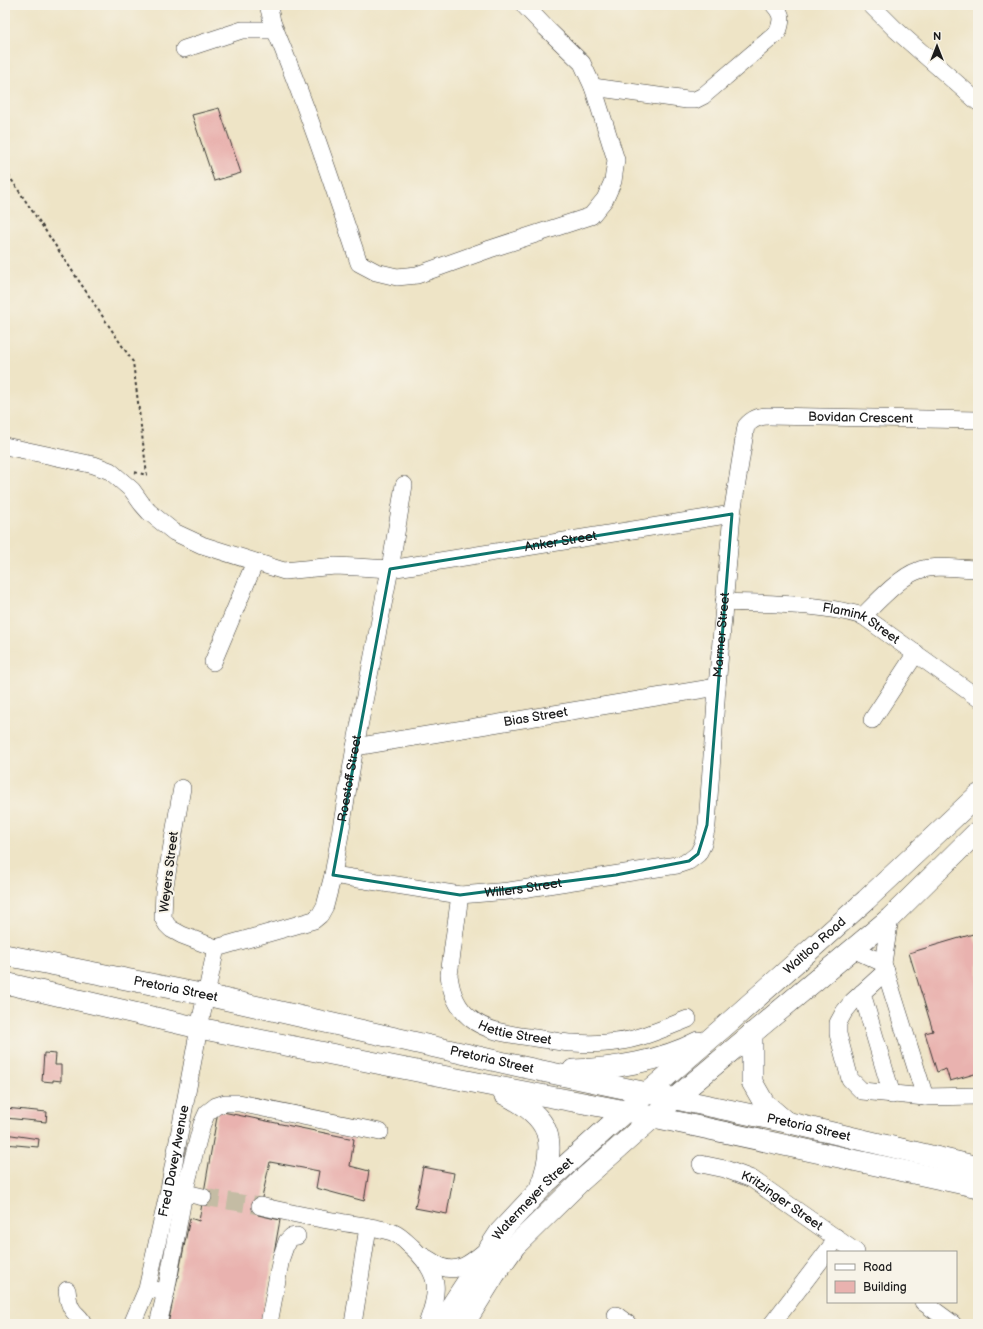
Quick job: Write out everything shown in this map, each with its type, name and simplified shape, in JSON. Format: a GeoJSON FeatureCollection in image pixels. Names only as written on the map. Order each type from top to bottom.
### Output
{"type":"FeatureCollection","features":[{"type":"Feature","properties":{"kind":"main road","name":"Waltloo Road"},"geometry":{"type":"LineString","coordinates":[[647,1093],[725,1026],[866,900],[978,795]]}},
{"type":"Feature","properties":{"kind":"main road","name":"Waltloo Road"},"geometry":{"type":"LineString","coordinates":[[674,1099],[752,1032],[890,918],[978,831]]}},
{"type":"Feature","properties":{"kind":"main road","name":"Pretoria Street"},"geometry":{"type":"LineString","coordinates":[[5,955],[206,995],[523,1067],[786,1122],[978,1167]]}},
{"type":"Feature","properties":{"kind":"main road","name":"Pretoria Street"},"geometry":{"type":"LineString","coordinates":[[5,983],[199,1028],[653,1116],[978,1186]]}},
{"type":"Feature","properties":{"kind":"main road"},"geometry":{"type":"LineString","coordinates":[[523,1067],[593,1070],[622,1066],[674,1052],[696,1043],[725,1026]]}},
{"type":"Feature","properties":{"kind":"main road"},"geometry":{"type":"LineString","coordinates":[[752,1032],[752,1082],[764,1103],[786,1122]]}},
{"type":"Feature","properties":{"kind":"main road"},"geometry":{"type":"LineString","coordinates":[[488,1085],[528,1107],[539,1118],[545,1128],[549,1151],[547,1169],[538,1192]]}},
{"type":"Feature","properties":{"kind":"main road","name":"Watermeyer Street"},"geometry":{"type":"LineString","coordinates":[[441,1324],[500,1232],[561,1169],[647,1093]]}},
{"type":"Feature","properties":{"kind":"main road","name":"Watermeyer Street"},"geometry":{"type":"LineString","coordinates":[[464,1324],[495,1274],[515,1246],[582,1180],[674,1099]]}},
{"type":"Feature","properties":{"kind":"street"},"geometry":{"type":"LineString","coordinates":[[268,5],[272,22],[290,64],[359,263],[376,272],[397,277],[417,275],[591,216],[605,199],[613,181],[616,160],[593,87],[582,63],[524,5]]}},
{"type":"Feature","properties":{"kind":"street"},"geometry":{"type":"LineString","coordinates":[[593,87],[687,100],[695,100],[704,96],[778,32],[782,20],[780,12],[774,5]]}},
{"type":"Feature","properties":{"kind":"street"},"geometry":{"type":"LineString","coordinates":[[872,5],[895,29],[978,102]]}},
{"type":"Feature","properties":{"kind":"street"},"geometry":{"type":"LineString","coordinates":[[184,49],[242,30],[269,30],[272,28],[272,22]]}},
{"type":"Feature","properties":{"kind":"street","name":"Bovidan Crescent"},"geometry":{"type":"LineString","coordinates":[[746,426],[753,420],[762,416],[978,420]]}},
{"type":"Feature","properties":{"kind":"street","name":"Marmer Street"},"geometry":{"type":"LineString","coordinates":[[703,844],[707,825],[732,514],[746,426]]}},
{"type":"Feature","properties":{"kind":"street","name":"Anker Street"},"geometry":{"type":"LineString","coordinates":[[5,446],[94,465],[110,471],[132,490],[149,512],[174,532],[202,545],[284,571],[335,566],[390,569],[732,514]]}},
{"type":"Feature","properties":{"kind":"street","name":"Roestoff Street"},"geometry":{"type":"LineString","coordinates":[[216,948],[314,920],[320,915],[325,906],[333,875],[355,747],[390,569],[404,485]]}},
{"type":"Feature","properties":{"kind":"street"},"geometry":{"type":"LineString","coordinates":[[213,662],[255,562]]}},
{"type":"Feature","properties":{"kind":"street"},"geometry":{"type":"LineString","coordinates":[[863,616],[882,597],[910,574],[918,570],[936,568],[978,569]]}},
{"type":"Feature","properties":{"kind":"street","name":"Flamink Street"},"geometry":{"type":"LineString","coordinates":[[724,602],[816,607],[842,610],[863,616],[978,698]]}},
{"type":"Feature","properties":{"kind":"street"},"geometry":{"type":"LineString","coordinates":[[872,720],[916,653]]}},
{"type":"Feature","properties":{"kind":"street","name":"Bias Street"},"geometry":{"type":"LineString","coordinates":[[355,747],[717,687]]}},
{"type":"Feature","properties":{"kind":"street","name":"Weyers Street"},"geometry":{"type":"LineString","coordinates":[[182,788],[164,891],[163,918],[166,925],[171,929],[182,935],[216,948]]}},
{"type":"Feature","properties":{"kind":"street","name":"Willers Street"},"geometry":{"type":"LineString","coordinates":[[333,875],[460,894],[509,891],[677,865],[689,861],[698,854],[703,844]]}},
{"type":"Feature","properties":{"kind":"street","name":"Hettie Street"},"geometry":{"type":"LineString","coordinates":[[460,894],[449,975],[451,987],[454,998],[459,1007],[470,1018],[486,1028],[573,1043],[616,1042],[647,1034],[688,1019]]}},
{"type":"Feature","properties":{"kind":"street"},"geometry":{"type":"LineString","coordinates":[[890,918],[884,967],[925,1097]]}},
{"type":"Feature","properties":{"kind":"street"},"geometry":{"type":"LineString","coordinates":[[206,995],[216,948]]}},
{"type":"Feature","properties":{"kind":"street"},"geometry":{"type":"LineString","coordinates":[[853,948],[884,967]]}},
{"type":"Feature","properties":{"kind":"street"},"geometry":{"type":"LineString","coordinates":[[884,967],[862,993],[853,1001],[844,1012],[838,1023],[838,1034],[850,1079],[862,1091],[892,1095],[925,1097],[978,1096]]}},
{"type":"Feature","properties":{"kind":"street"},"geometry":{"type":"LineString","coordinates":[[862,993],[892,1095]]}},
{"type":"Feature","properties":{"kind":"street","name":"Fred Davey Avenue"},"geometry":{"type":"LineString","coordinates":[[132,1324],[147,1289],[177,1191],[199,1028],[206,995]]}},
{"type":"Feature","properties":{"kind":"street"},"geometry":{"type":"LineString","coordinates":[[158,1324],[166,1292],[177,1191],[207,1113],[216,1106],[225,1103],[239,1103],[380,1132]]}},
{"type":"Feature","properties":{"kind":"street","name":"Kritzinger Street"},"geometry":{"type":"LineString","coordinates":[[701,1164],[725,1169],[752,1179],[855,1251]]}},
{"type":"Feature","properties":{"kind":"street"},"geometry":{"type":"LineString","coordinates":[[177,1191],[203,1197]]}},
{"type":"Feature","properties":{"kind":"street"},"geometry":{"type":"LineString","coordinates":[[260,1206],[319,1212],[368,1227],[394,1233],[419,1254],[442,1267],[452,1269],[471,1263],[491,1246]]}},
{"type":"Feature","properties":{"kind":"street"},"geometry":{"type":"LineString","coordinates":[[353,1324],[368,1227]]}},
{"type":"Feature","properties":{"kind":"street"},"geometry":{"type":"LineString","coordinates":[[269,1324],[281,1258],[287,1241],[291,1237],[297,1236]]}},
{"type":"Feature","properties":{"kind":"street"},"geometry":{"type":"LineString","coordinates":[[828,1251],[836,1237]]}},
{"type":"Feature","properties":{"kind":"street"},"geometry":{"type":"LineString","coordinates":[[772,1324],[827,1252]]}},
{"type":"Feature","properties":{"kind":"street"},"geometry":{"type":"LineString","coordinates":[[419,1254],[433,1273],[436,1281],[435,1299],[427,1324]]}},
{"type":"Feature","properties":{"kind":"street"},"geometry":{"type":"LineString","coordinates":[[147,1289],[166,1292]]}},
{"type":"Feature","properties":{"kind":"street"},"geometry":{"type":"LineString","coordinates":[[67,1290],[69,1304],[72,1310],[82,1319],[83,1324]]}},
{"type":"Feature","properties":{"kind":"street"},"geometry":{"type":"LineString","coordinates":[[924,1303],[953,1324]]}},
{"type":"Feature","properties":{"kind":"path"},"geometry":{"type":"LineString","coordinates":[[5,170],[133,362],[147,475],[132,472]]}},
{"type":"Feature","properties":{"kind":"highlighted area"},"geometry":{"type":"Polygon","coordinates":[[[732,514],[707,825],[698,854],[689,861],[616,875],[460,895],[333,875],[390,569],[732,514]]]}},
{"type":"Feature","properties":{"kind":"building"},"geometry":{"type":"Polygon","coordinates":[[[219,108],[241,173],[214,181],[192,115],[219,108]]]}},
{"type":"Feature","properties":{"kind":"building"},"geometry":{"type":"Polygon","coordinates":[[[973,934],[978,947],[978,1073],[950,1081],[946,1069],[937,1072],[925,1033],[933,1031],[909,953],[973,934]]]}},
{"type":"Feature","properties":{"kind":"building"},"geometry":{"type":"Polygon","coordinates":[[[44,1053],[56,1054],[55,1065],[61,1065],[61,1081],[42,1081],[44,1053]]]}},
{"type":"Feature","properties":{"kind":"building"},"geometry":{"type":"Polygon","coordinates":[[[5,1108],[47,1112],[46,1122],[5,1118],[5,1108]]]}},
{"type":"Feature","properties":{"kind":"building"},"geometry":{"type":"Polygon","coordinates":[[[218,1111],[354,1139],[350,1166],[369,1171],[364,1201],[316,1188],[319,1171],[270,1162],[258,1215],[280,1220],[261,1324],[168,1324],[190,1218],[199,1221],[218,1111]]]}},
{"type":"Feature","properties":{"kind":"building"},"geometry":{"type":"Polygon","coordinates":[[[5,1134],[39,1139],[38,1147],[5,1144],[5,1134]]]}},
{"type":"Feature","properties":{"kind":"building"},"geometry":{"type":"Polygon","coordinates":[[[423,1167],[454,1173],[447,1214],[415,1208],[423,1167]]]}},
{"type":"Feature","properties":{"kind":"tunnel"},"geometry":{"type":"LineString","coordinates":[[203,1197],[260,1206]]}}]}
